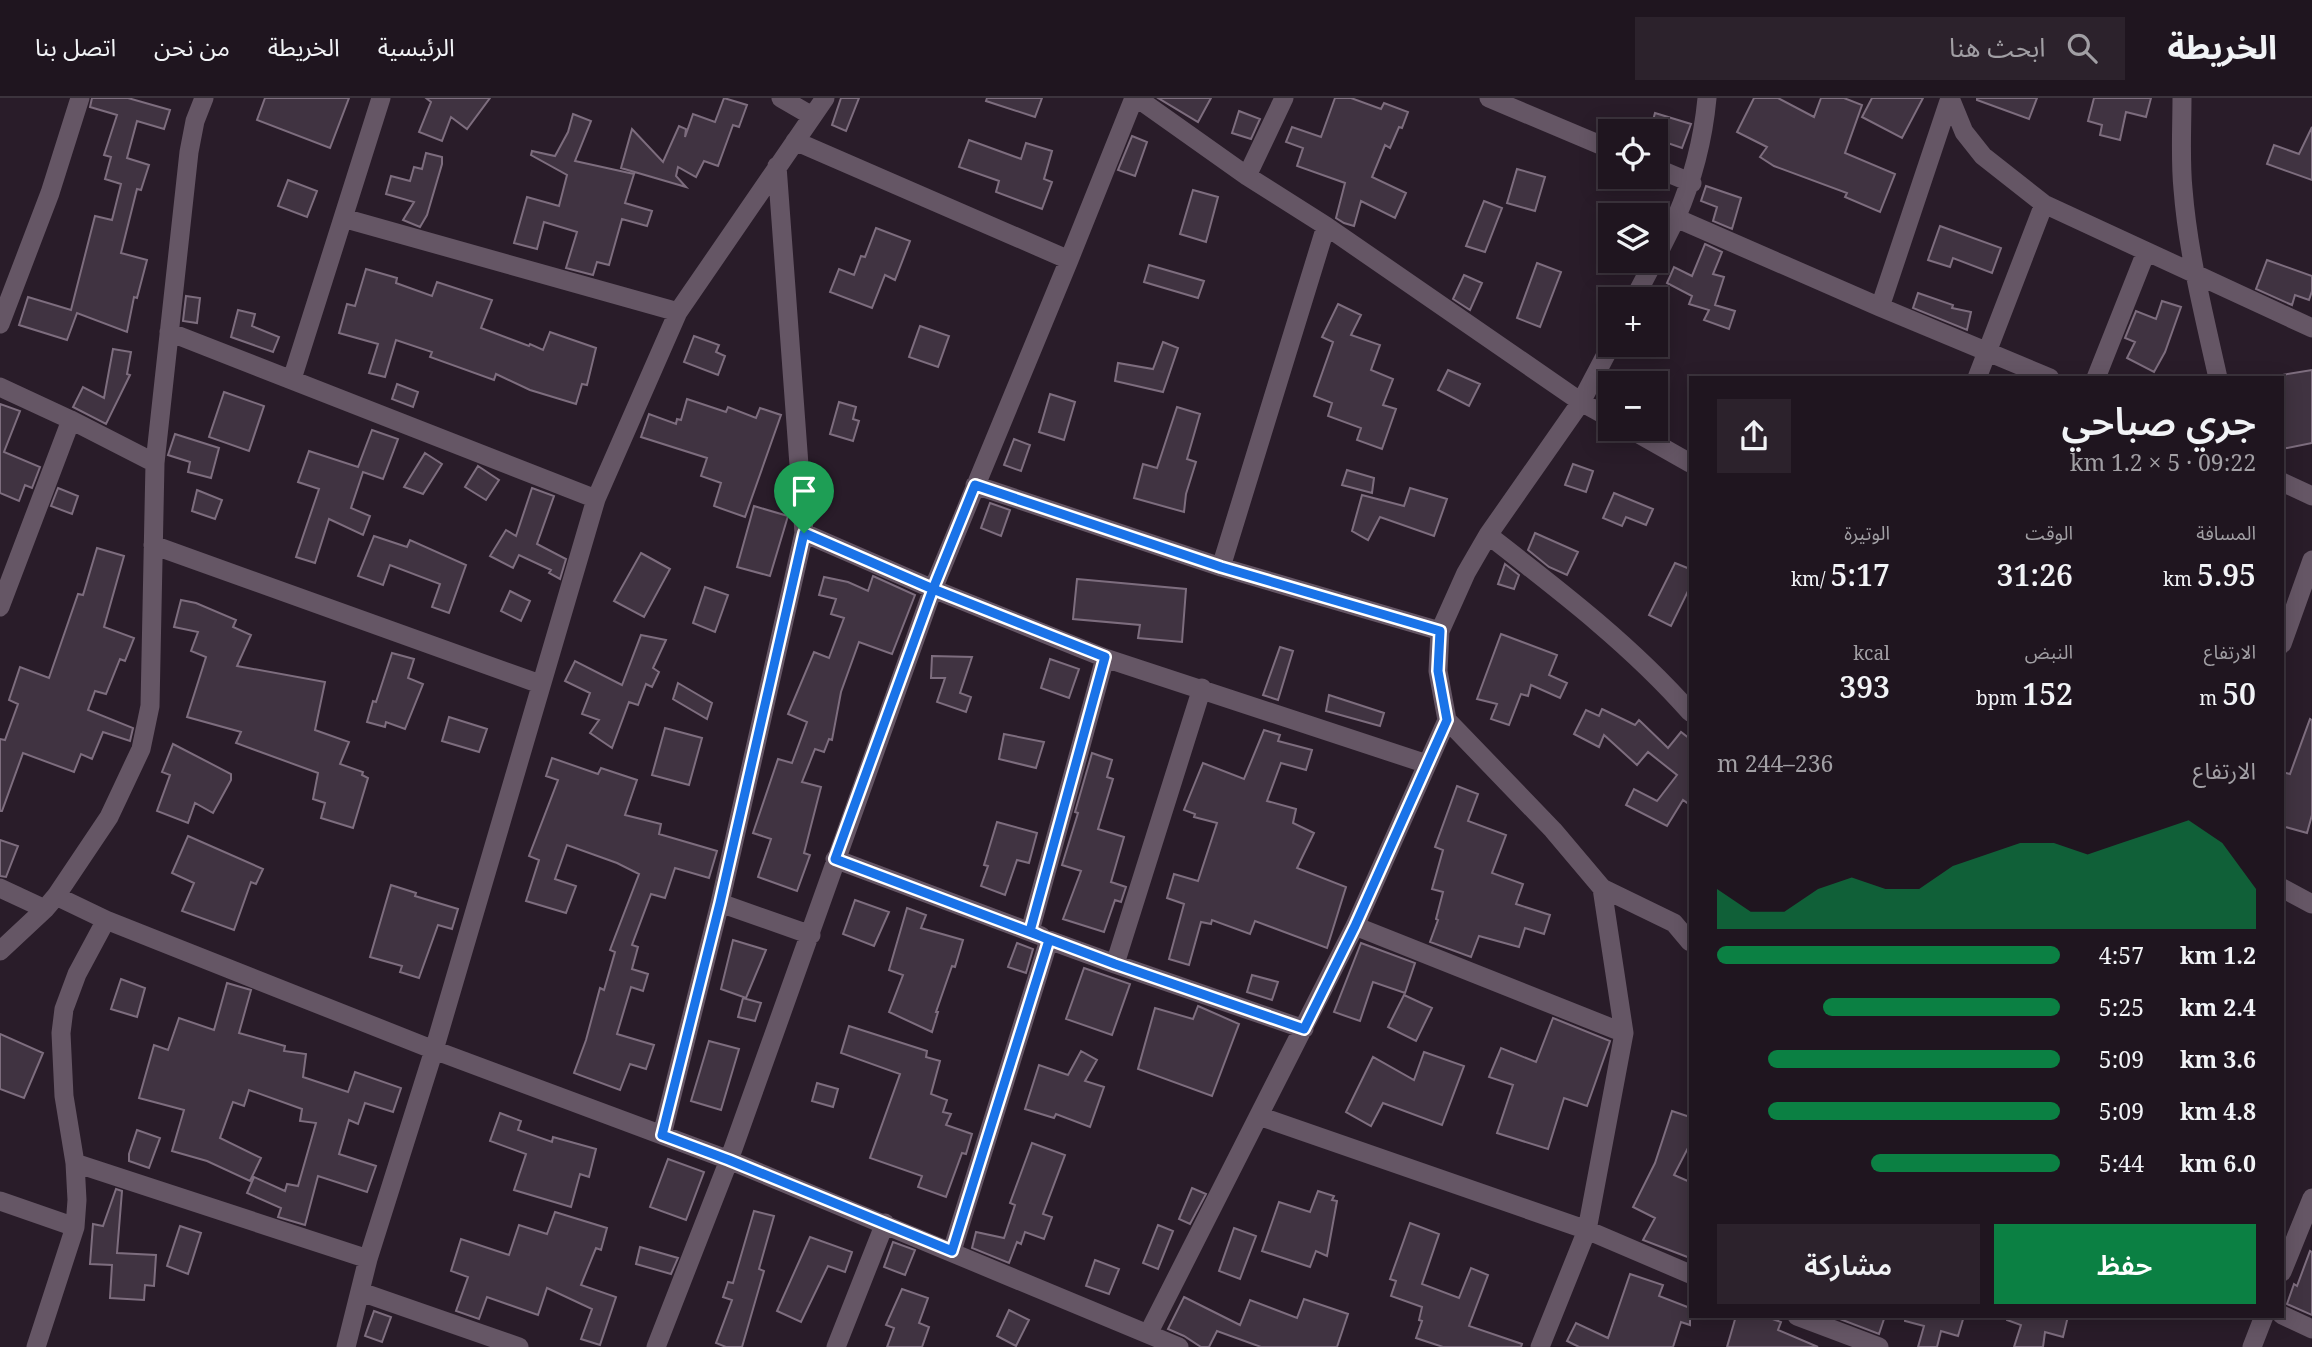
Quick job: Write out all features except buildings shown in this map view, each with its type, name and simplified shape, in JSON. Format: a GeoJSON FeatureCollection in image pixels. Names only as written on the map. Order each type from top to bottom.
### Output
{"type":"FeatureCollection","features":[{"type":"Feature","properties":{"kind":"street"},"geometry":{"type":"LineString","coordinates":[[0,324],[50,193],[80,98]]}},
{"type":"Feature","properties":{"kind":"street"},"geometry":{"type":"LineString","coordinates":[[0,951],[51,903],[109,817],[141,749],[150,706],[155,463],[189,152],[195,121],[204,98]]}},
{"type":"Feature","properties":{"kind":"street"},"geometry":{"type":"LineString","coordinates":[[292,379],[381,98]]}},
{"type":"Feature","properties":{"kind":"street"},"geometry":{"type":"LineString","coordinates":[[346,1347],[368,1259],[434,1050],[596,499],[678,312],[825,98]]}},
{"type":"Feature","properties":{"kind":"street"},"geometry":{"type":"LineString","coordinates":[[656,1347],[729,1160],[933,589],[1135,98],[1598,411]]}},
{"type":"Feature","properties":{"kind":"street"},"geometry":{"type":"LineString","coordinates":[[1247,176],[1284,98]]}},
{"type":"Feature","properties":{"kind":"street"},"geometry":{"type":"LineString","coordinates":[[1489,98],[1598,144]]}},
{"type":"Feature","properties":{"kind":"street"},"geometry":{"type":"LineString","coordinates":[[1668,234],[1692,183],[1707,98]]}},
{"type":"Feature","properties":{"kind":"street"},"geometry":{"type":"LineString","coordinates":[[1950,98],[1964,132],[1983,156],[2044,204],[2312,328]]}},
{"type":"Feature","properties":{"kind":"street"},"geometry":{"type":"LineString","coordinates":[[1880,307],[1950,98]]}},
{"type":"Feature","properties":{"kind":"street"},"geometry":{"type":"LineString","coordinates":[[2182,98],[2182,187],[2194,275],[2218,376]]}},
{"type":"Feature","properties":{"kind":"street"},"geometry":{"type":"LineString","coordinates":[[784,99],[812,116]]}},
{"type":"Feature","properties":{"kind":"street"},"geometry":{"type":"LineString","coordinates":[[795,141],[1069,261]]}},
{"type":"Feature","properties":{"kind":"street"},"geometry":{"type":"LineString","coordinates":[[662,1135],[720,903],[804,533],[777,166]]}},
{"type":"Feature","properties":{"kind":"street"},"geometry":{"type":"LineString","coordinates":[[1668,173],[1692,183]]}},
{"type":"Feature","properties":{"kind":"street"},"geometry":{"type":"LineString","coordinates":[[1978,376],[2044,204]]}},
{"type":"Feature","properties":{"kind":"street"},"geometry":{"type":"LineString","coordinates":[[343,218],[678,312]]}},
{"type":"Feature","properties":{"kind":"street"},"geometry":{"type":"LineString","coordinates":[[1676,218],[2046,376]]}},
{"type":"Feature","properties":{"kind":"street"},"geometry":{"type":"LineString","coordinates":[[1221,567],[1326,226]]}},
{"type":"Feature","properties":{"kind":"street"},"geometry":{"type":"LineString","coordinates":[[2097,376],[2146,252]]}},
{"type":"Feature","properties":{"kind":"street"},"geometry":{"type":"LineString","coordinates":[[169,332],[596,499]]}},
{"type":"Feature","properties":{"kind":"street"},"geometry":{"type":"LineString","coordinates":[[1605,357],[1581,401],[1488,535],[1466,573],[1440,631],[1438,671],[1447,720],[1553,830],[1602,888],[1682,923],[1689,940]]}},
{"type":"Feature","properties":{"kind":"street"},"geometry":{"type":"LineString","coordinates":[[0,387],[71,419],[155,463]]}},
{"type":"Feature","properties":{"kind":"street"},"geometry":{"type":"LineString","coordinates":[[0,607],[71,419]]}},
{"type":"Feature","properties":{"kind":"street"},"geometry":{"type":"LineString","coordinates":[[1651,441],[1689,462]]}},
{"type":"Feature","properties":{"kind":"street"},"geometry":{"type":"LineString","coordinates":[[2284,483],[2312,496]]}},
{"type":"Feature","properties":{"kind":"street"},"geometry":{"type":"LineString","coordinates":[[975,485],[1221,567],[1440,631]]}},
{"type":"Feature","properties":{"kind":"street"},"geometry":{"type":"LineString","coordinates":[[804,533],[933,589],[1105,657],[1427,764]]}},
{"type":"Feature","properties":{"kind":"street"},"geometry":{"type":"LineString","coordinates":[[1488,535],[1553,586],[1657,675],[1689,711]]}},
{"type":"Feature","properties":{"kind":"street"},"geometry":{"type":"LineString","coordinates":[[153,545],[540,684]]}},
{"type":"Feature","properties":{"kind":"street"},"geometry":{"type":"LineString","coordinates":[[2284,640],[2304,605],[2312,560]]}},
{"type":"Feature","properties":{"kind":"street"},"geometry":{"type":"LineString","coordinates":[[1030,931],[1105,657]]}},
{"type":"Feature","properties":{"kind":"street"},"geometry":{"type":"LineString","coordinates":[[1115,964],[1202,688]]}},
{"type":"Feature","properties":{"kind":"street"},"geometry":{"type":"LineString","coordinates":[[1148,1334],[1355,926],[1447,720]]}},
{"type":"Feature","properties":{"kind":"street"},"geometry":{"type":"LineString","coordinates":[[835,859],[1115,964],[1304,1029]]}},
{"type":"Feature","properties":{"kind":"street"},"geometry":{"type":"LineString","coordinates":[[0,888],[106,920],[434,1050],[729,1160],[1179,1347]]}},
{"type":"Feature","properties":{"kind":"street"},"geometry":{"type":"LineString","coordinates":[[1540,1347],[1587,1230],[1624,1033],[1602,888]]}},
{"type":"Feature","properties":{"kind":"street"},"geometry":{"type":"LineString","coordinates":[[2284,889],[2310,898]]}},
{"type":"Feature","properties":{"kind":"street"},"geometry":{"type":"LineString","coordinates":[[720,903],[811,935]]}},
{"type":"Feature","properties":{"kind":"street"},"geometry":{"type":"LineString","coordinates":[[36,1347],[75,1227],[75,1163],[64,1096],[61,1033],[64,1009],[77,974],[106,920]]}},
{"type":"Feature","properties":{"kind":"street"},"geometry":{"type":"LineString","coordinates":[[1355,926],[1624,1033]]}},
{"type":"Feature","properties":{"kind":"street"},"geometry":{"type":"LineString","coordinates":[[952,1251],[1049,940]]}},
{"type":"Feature","properties":{"kind":"street"},"geometry":{"type":"LineString","coordinates":[[1259,1116],[1587,1230],[1689,1274]]}},
{"type":"Feature","properties":{"kind":"street"},"geometry":{"type":"LineString","coordinates":[[75,1163],[368,1259]]}},
{"type":"Feature","properties":{"kind":"street"},"geometry":{"type":"LineString","coordinates":[[2284,1267],[2312,1198]]}},
{"type":"Feature","properties":{"kind":"street"},"geometry":{"type":"LineString","coordinates":[[0,1201],[75,1227]]}},
{"type":"Feature","properties":{"kind":"street"},"geometry":{"type":"LineString","coordinates":[[836,1347],[885,1223]]}},
{"type":"Feature","properties":{"kind":"street"},"geometry":{"type":"LineString","coordinates":[[361,1292],[519,1347]]}},
{"type":"Feature","properties":{"kind":"street"},"geometry":{"type":"LineString","coordinates":[[2284,1316],[2312,1329]]}},
{"type":"Feature","properties":{"kind":"street"},"geometry":{"type":"LineString","coordinates":[[1802,1318],[1879,1347]]}},
{"type":"Feature","properties":{"kind":"street"},"geometry":{"type":"LineString","coordinates":[[2252,1347],[2263,1318]]}},
{"type":"Feature","properties":{"kind":"route"},"geometry":{"type":"LineString","coordinates":[[804,533],[720,903],[662,1135],[952,1251],[1049,940],[1030,931],[1105,657],[933,589],[975,485],[1221,567],[1440,631],[1438,671],[1447,720],[1355,926],[1304,1029],[1115,964],[1030,931],[835,859],[933,589],[804,533]]}}]}
